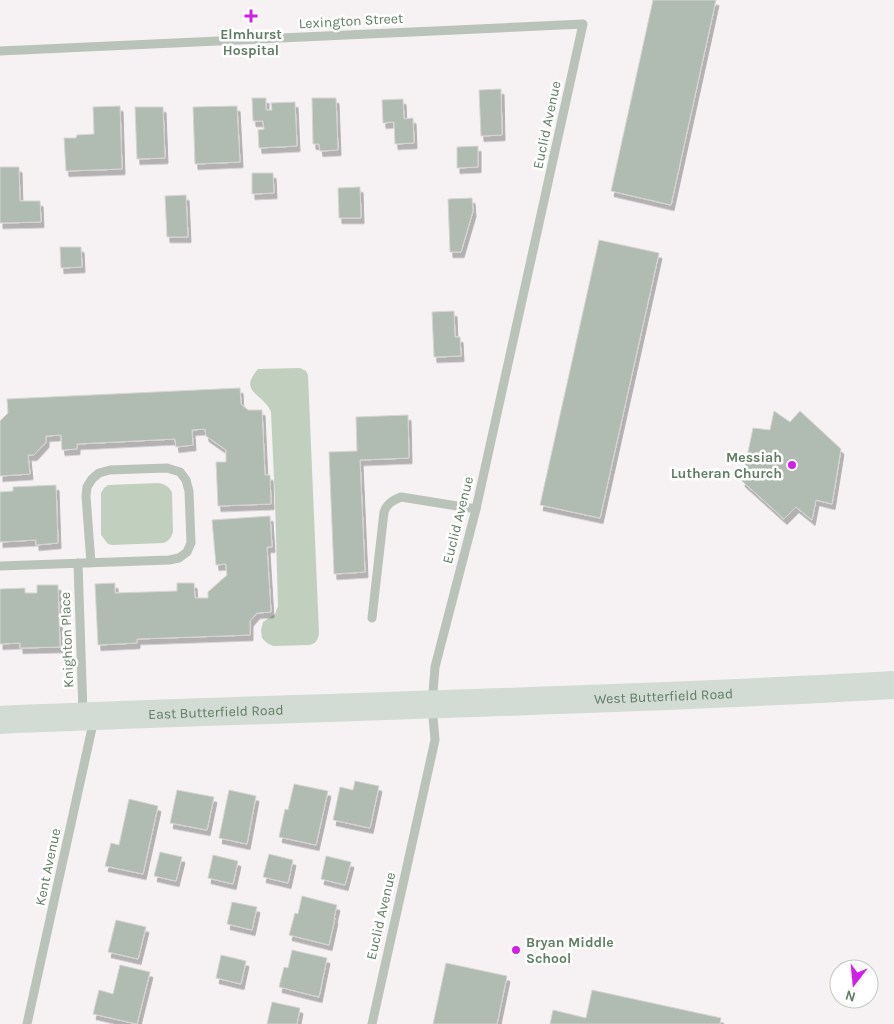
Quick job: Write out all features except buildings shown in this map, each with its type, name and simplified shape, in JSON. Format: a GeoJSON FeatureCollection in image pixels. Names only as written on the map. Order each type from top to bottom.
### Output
{"type":"FeatureCollection","features":[{"type":"Feature","properties":{"kind":"main road","name":"West Butterfield Road"},"geometry":{"type":"LineString","coordinates":[[432,705],[795,691],[894,685]]}},
{"type":"Feature","properties":{"kind":"main road","name":"East Butterfield Road"},"geometry":{"type":"LineString","coordinates":[[0,720],[432,705]]}},
{"type":"Feature","properties":{"kind":"street","name":"Lexington Street"},"geometry":{"type":"LineString","coordinates":[[0,51],[583,24]]}},
{"type":"Feature","properties":{"kind":"street","name":"Euclid Avenue"},"geometry":{"type":"LineString","coordinates":[[372,1024],[435,740],[432,705],[435,667],[476,509],[583,24]]}},
{"type":"Feature","properties":{"kind":"street"},"geometry":{"type":"LineString","coordinates":[[0,566],[78,564],[169,560],[179,558],[186,552],[191,538],[189,491],[186,480],[180,472],[167,468],[110,470],[99,473],[92,479],[87,487],[86,496],[90,563]]}},
{"type":"Feature","properties":{"kind":"street"},"geometry":{"type":"LineString","coordinates":[[372,618],[384,512],[387,505],[402,496],[476,509]]}},
{"type":"Feature","properties":{"kind":"street","name":"Knighton Place"},"geometry":{"type":"LineString","coordinates":[[78,564],[89,716]]}},
{"type":"Feature","properties":{"kind":"street","name":"Kent Avenue"},"geometry":{"type":"LineString","coordinates":[[27,1024],[89,716]]}},
{"type":"Feature","properties":{"kind":"shaded area"},"geometry":{"type":"Polygon","coordinates":[[[300,368],[306,371],[308,375],[319,633],[316,641],[310,645],[273,646],[262,638],[261,630],[263,622],[275,614],[278,606],[271,412],[268,406],[251,388],[250,383],[258,369],[300,368]]]}},
{"type":"Feature","properties":{"kind":"shaded area"},"geometry":{"type":"Polygon","coordinates":[[[163,484],[172,492],[173,532],[170,539],[163,543],[108,544],[101,535],[101,493],[104,488],[108,485],[163,484]]]}},
{"type":"Feature","properties":{"kind":"place","name":"Elmhurst Hospital"},"geometry":{"type":"Point","coordinates":[251,16]}},
{"type":"Feature","properties":{"kind":"place","name":"Messiah Lutheran Church"},"geometry":{"type":"Point","coordinates":[792,465]}},
{"type":"Feature","properties":{"kind":"place","name":"Bryan Middle School"},"geometry":{"type":"Point","coordinates":[516,950]}}]}
